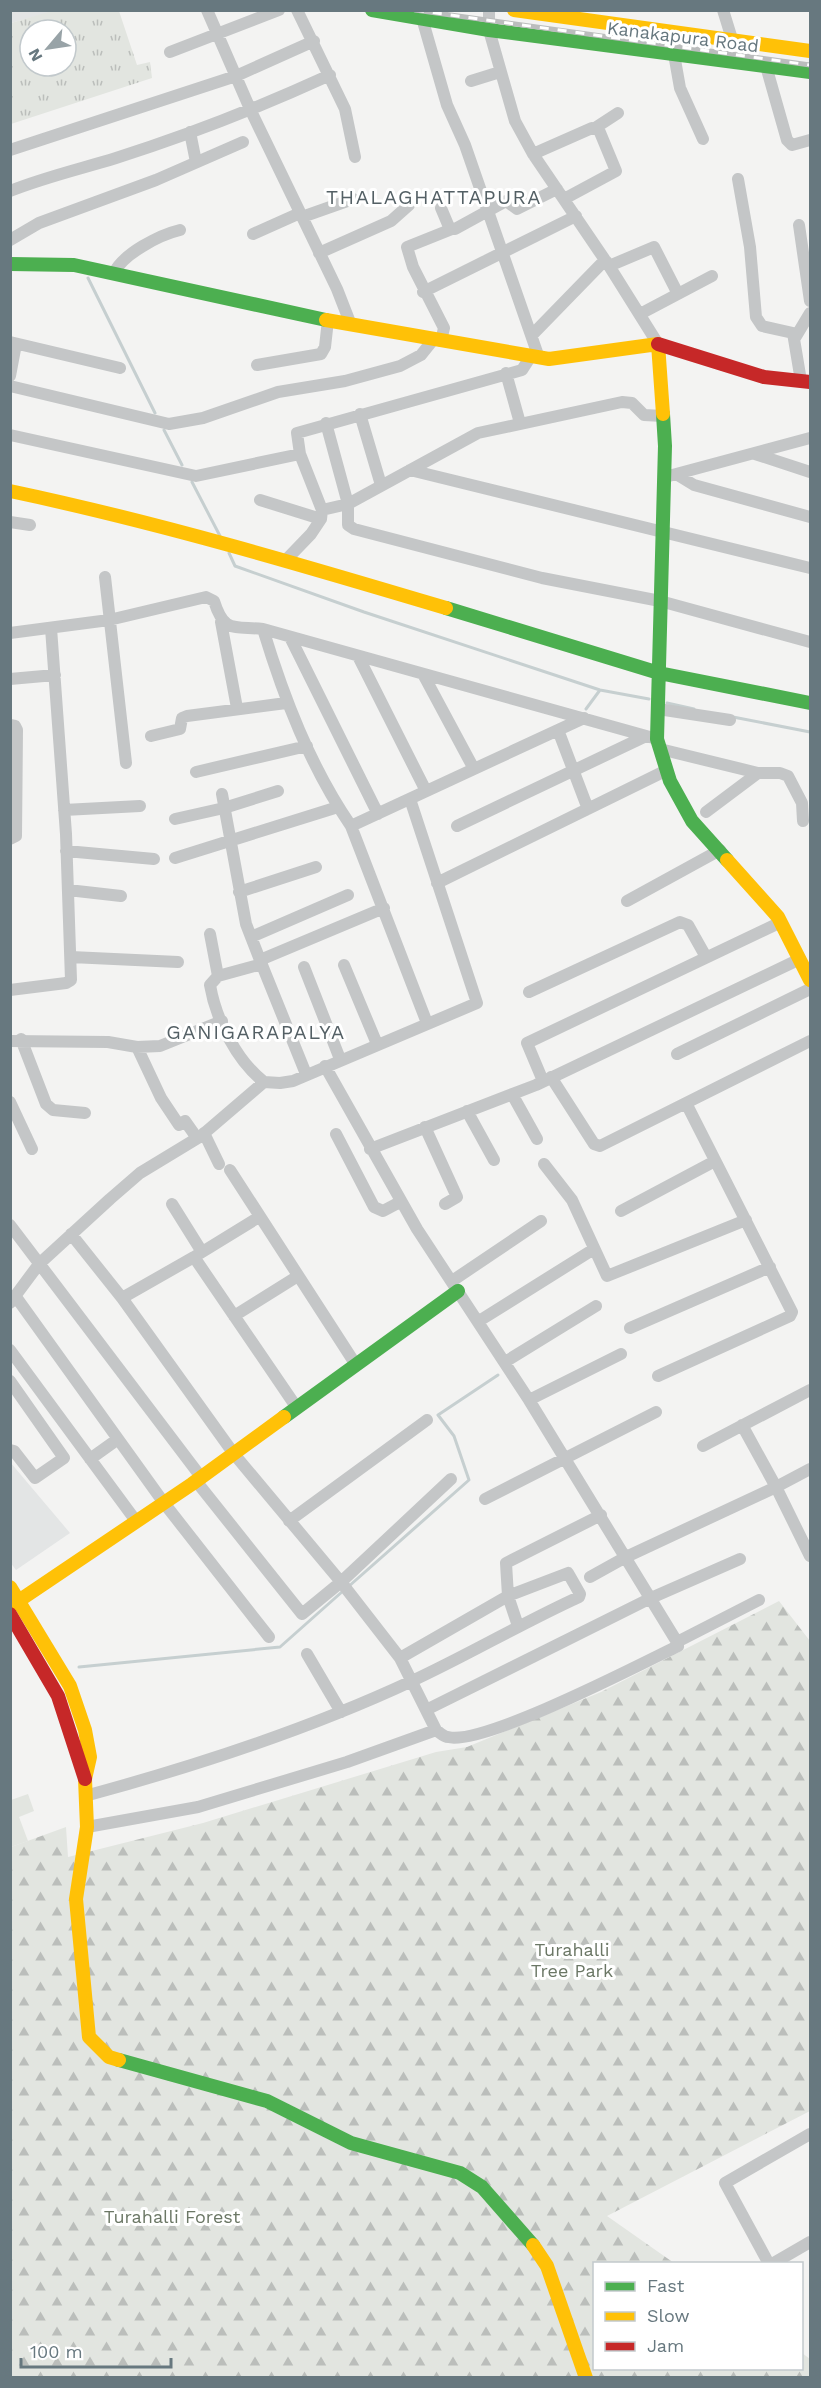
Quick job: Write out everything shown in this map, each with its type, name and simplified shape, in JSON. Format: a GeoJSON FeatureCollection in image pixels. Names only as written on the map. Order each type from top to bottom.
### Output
{"type":"FeatureCollection","features":[{"type":"Feature","properties":{"kind":"main road","name":"Kanakapura Road"},"geometry":{"type":"LineString","coordinates":[[372,10],[489,30],[810,72]]}},
{"type":"Feature","properties":{"kind":"main road","name":"Kanakapura Road"},"geometry":{"type":"LineString","coordinates":[[514,10],[549,13],[613,25],[810,51]]}},
{"type":"Feature","properties":{"kind":"main road"},"geometry":{"type":"LineString","coordinates":[[10,264],[74,265],[351,326],[549,359],[658,344],[764,377],[806,382]]}},
{"type":"Feature","properties":{"kind":"main road"},"geometry":{"type":"LineString","coordinates":[[658,344],[670,476],[664,532],[658,709],[654,741],[692,821],[720,850],[781,922],[810,980]]}},
{"type":"Feature","properties":{"kind":"main road"},"geometry":{"type":"LineString","coordinates":[[10,490],[285,561],[658,673],[810,703]]}},
{"type":"Feature","properties":{"kind":"main road"},"geometry":{"type":"LineString","coordinates":[[15,1603],[234,1454],[356,1365],[455,1286]]}},
{"type":"Feature","properties":{"kind":"main road"},"geometry":{"type":"LineString","coordinates":[[10,1587],[15,1603],[57,1662],[77,1704],[90,1757],[85,1779],[87,1827],[76,1899],[89,2037],[109,2057],[267,2101],[351,2143],[460,2173],[482,2187],[525,2234],[547,2266],[586,2378]]}},
{"type":"Feature","properties":{"kind":"main road"},"geometry":{"type":"LineString","coordinates":[[10,1614],[57,1693],[70,1733],[76,1762],[85,1779]]}},
{"type":"Feature","properties":{"kind":"street"},"geometry":{"type":"LineString","coordinates":[[207,10],[251,111],[351,326]]}},
{"type":"Feature","properties":{"kind":"street"},"geometry":{"type":"LineString","coordinates":[[170,52],[279,10]]}},
{"type":"Feature","properties":{"kind":"street"},"geometry":{"type":"LineString","coordinates":[[297,10],[314,41],[350,120],[356,157]]}},
{"type":"Feature","properties":{"kind":"street"},"geometry":{"type":"LineString","coordinates":[[489,10],[489,30],[515,121],[533,154],[607,263],[658,344]]}},
{"type":"Feature","properties":{"kind":"street"},"geometry":{"type":"LineString","coordinates":[[609,10],[613,25]]}},
{"type":"Feature","properties":{"kind":"street"},"geometry":{"type":"LineString","coordinates":[[723,10],[732,39]]}},
{"type":"Feature","properties":{"kind":"street"},"geometry":{"type":"LineString","coordinates":[[322,514],[300,454],[297,433],[326,423],[522,370],[535,357],[533,334],[447,105],[422,18]]}},
{"type":"Feature","properties":{"kind":"street"},"geometry":{"type":"LineString","coordinates":[[10,150],[236,76],[314,41]]}},
{"type":"Feature","properties":{"kind":"street"},"geometry":{"type":"LineString","coordinates":[[674,54],[680,88],[703,139]]}},
{"type":"Feature","properties":{"kind":"street"},"geometry":{"type":"LineString","coordinates":[[766,66],[787,140],[792,145],[810,140]]}},
{"type":"Feature","properties":{"kind":"street"},"geometry":{"type":"LineString","coordinates":[[471,81],[500,72]]}},
{"type":"Feature","properties":{"kind":"street"},"geometry":{"type":"LineString","coordinates":[[10,190],[251,111],[330,75]]}},
{"type":"Feature","properties":{"kind":"street"},"geometry":{"type":"LineString","coordinates":[[533,154],[595,128],[618,113]]}},
{"type":"Feature","properties":{"kind":"street"},"geometry":{"type":"LineString","coordinates":[[10,386],[169,424],[203,418],[278,392],[345,381],[400,366],[421,355],[437,340],[444,328],[413,267],[407,247],[452,229],[506,201],[517,209],[616,171],[599,130],[595,128]]}},
{"type":"Feature","properties":{"kind":"street"},"geometry":{"type":"LineString","coordinates":[[190,132],[196,162]]}},
{"type":"Feature","properties":{"kind":"street"},"geometry":{"type":"LineString","coordinates":[[10,240],[39,223],[243,142]]}},
{"type":"Feature","properties":{"kind":"street"},"geometry":{"type":"LineString","coordinates":[[738,179],[750,247],[756,317],[762,326],[790,331],[795,338],[806,382]]}},
{"type":"Feature","properties":{"kind":"street"},"geometry":{"type":"LineString","coordinates":[[253,234],[301,215],[353,199]]}},
{"type":"Feature","properties":{"kind":"street"},"geometry":{"type":"LineString","coordinates":[[319,253],[391,221],[409,205]]}},
{"type":"Feature","properties":{"kind":"street"},"geometry":{"type":"LineString","coordinates":[[441,208],[452,229]]}},
{"type":"Feature","properties":{"kind":"street"},"geometry":{"type":"LineString","coordinates":[[424,291],[576,216]]}},
{"type":"Feature","properties":{"kind":"street"},"geometry":{"type":"LineString","coordinates":[[799,225],[810,301]]}},
{"type":"Feature","properties":{"kind":"street"},"geometry":{"type":"LineString","coordinates":[[114,273],[121,264],[149,243],[180,230]]}},
{"type":"Feature","properties":{"kind":"street"},"geometry":{"type":"LineString","coordinates":[[805,264],[810,245]]}},
{"type":"Feature","properties":{"kind":"street"},"geometry":{"type":"LineString","coordinates":[[533,334],[607,263],[654,247],[678,294]]}},
{"type":"Feature","properties":{"kind":"street"},"geometry":{"type":"LineString","coordinates":[[640,314],[712,276]]}},
{"type":"Feature","properties":{"kind":"street"},"geometry":{"type":"LineString","coordinates":[[795,338],[810,313]]}},
{"type":"Feature","properties":{"kind":"street"},"geometry":{"type":"LineString","coordinates":[[257,365],[321,354],[325,347],[328,320]]}},
{"type":"Feature","properties":{"kind":"street"},"geometry":{"type":"LineString","coordinates":[[10,376],[13,343],[120,368]]}},
{"type":"Feature","properties":{"kind":"street"},"geometry":{"type":"LineString","coordinates":[[506,373],[520,423]]}},
{"type":"Feature","properties":{"kind":"street"},"geometry":{"type":"LineString","coordinates":[[285,561],[322,514],[348,504],[478,433],[622,402],[632,403],[644,415],[663,416]]}},
{"type":"Feature","properties":{"kind":"street"},"geometry":{"type":"LineString","coordinates":[[360,414],[381,485]]}},
{"type":"Feature","properties":{"kind":"street"},"geometry":{"type":"LineString","coordinates":[[326,423],[348,504],[348,525],[354,529],[542,578],[660,601],[810,642]]}},
{"type":"Feature","properties":{"kind":"street"},"geometry":{"type":"LineString","coordinates":[[10,435],[196,476],[300,454]]}},
{"type":"Feature","properties":{"kind":"street"},"geometry":{"type":"LineString","coordinates":[[670,476],[810,438]]}},
{"type":"Feature","properties":{"kind":"street"},"geometry":{"type":"LineString","coordinates":[[755,454],[810,472]]}},
{"type":"Feature","properties":{"kind":"street"},"geometry":{"type":"LineString","coordinates":[[410,470],[810,568]]}},
{"type":"Feature","properties":{"kind":"street"},"geometry":{"type":"LineString","coordinates":[[670,476],[694,485],[810,517]]}},
{"type":"Feature","properties":{"kind":"street"},"geometry":{"type":"LineString","coordinates":[[260,500],[322,514]]}},
{"type":"Feature","properties":{"kind":"street"},"geometry":{"type":"LineString","coordinates":[[10,522],[30,525]]}},
{"type":"Feature","properties":{"kind":"street"},"geometry":{"type":"LineString","coordinates":[[105,577],[126,763]]}},
{"type":"Feature","properties":{"kind":"street"},"geometry":{"type":"LineString","coordinates":[[10,633],[109,620],[206,597],[213,601],[221,622],[237,708]]}},
{"type":"Feature","properties":{"kind":"street"},"geometry":{"type":"LineString","coordinates":[[221,622],[262,629],[585,718],[758,773],[780,773],[788,776],[802,803],[803,821]]}},
{"type":"Feature","properties":{"kind":"street"},"geometry":{"type":"LineString","coordinates":[[10,990],[66,983],[71,980],[64,810],[51,628]]}},
{"type":"Feature","properties":{"kind":"street"},"geometry":{"type":"LineString","coordinates":[[262,629],[286,703],[338,807],[351,826],[427,1023]]}},
{"type":"Feature","properties":{"kind":"street"},"geometry":{"type":"LineString","coordinates":[[290,637],[378,814]]}},
{"type":"Feature","properties":{"kind":"street"},"geometry":{"type":"LineString","coordinates":[[358,656],[426,791]]}},
{"type":"Feature","properties":{"kind":"street"},"geometry":{"type":"LineString","coordinates":[[423,674],[474,769]]}},
{"type":"Feature","properties":{"kind":"street"},"geometry":{"type":"LineString","coordinates":[[10,679],[54,675]]}},
{"type":"Feature","properties":{"kind":"street"},"geometry":{"type":"LineString","coordinates":[[151,736],[180,729],[182,718],[187,716],[286,703]]}},
{"type":"Feature","properties":{"kind":"street"},"geometry":{"type":"LineString","coordinates":[[658,709],[730,720]]}},
{"type":"Feature","properties":{"kind":"street"},"geometry":{"type":"LineString","coordinates":[[351,826],[585,718]]}},
{"type":"Feature","properties":{"kind":"street"},"geometry":{"type":"LineString","coordinates":[[10,725],[15,726],[17,730],[16,836],[10,838]]}},
{"type":"Feature","properties":{"kind":"street"},"geometry":{"type":"LineString","coordinates":[[558,730],[588,809]]}},
{"type":"Feature","properties":{"kind":"street"},"geometry":{"type":"LineString","coordinates":[[457,826],[573,771],[654,741]]}},
{"type":"Feature","properties":{"kind":"street"},"geometry":{"type":"LineString","coordinates":[[196,772],[307,746]]}},
{"type":"Feature","properties":{"kind":"street"},"geometry":{"type":"LineString","coordinates":[[437,883],[667,770]]}},
{"type":"Feature","properties":{"kind":"street"},"geometry":{"type":"LineString","coordinates":[[706,812],[758,773]]}},
{"type":"Feature","properties":{"kind":"street"},"geometry":{"type":"LineString","coordinates":[[175,819],[224,808],[278,791]]}},
{"type":"Feature","properties":{"kind":"street"},"geometry":{"type":"LineString","coordinates":[[222,794],[239,892],[251,937],[306,1074]]}},
{"type":"Feature","properties":{"kind":"street"},"geometry":{"type":"LineString","coordinates":[[384,908],[261,962],[218,976],[210,985],[222,1021],[248,1070],[264,1082],[280,1083],[474,1005],[477,999],[410,799]]}},
{"type":"Feature","properties":{"kind":"street"},"geometry":{"type":"LineString","coordinates":[[64,810],[140,806]]}},
{"type":"Feature","properties":{"kind":"street"},"geometry":{"type":"LineString","coordinates":[[175,858],[338,807]]}},
{"type":"Feature","properties":{"kind":"street"},"geometry":{"type":"LineString","coordinates":[[627,901],[720,850]]}},
{"type":"Feature","properties":{"kind":"street"},"geometry":{"type":"LineString","coordinates":[[66,851],[154,859]]}},
{"type":"Feature","properties":{"kind":"street"},"geometry":{"type":"LineString","coordinates":[[239,892],[316,867]]}},
{"type":"Feature","properties":{"kind":"street"},"geometry":{"type":"LineString","coordinates":[[68,890],[121,896]]}},
{"type":"Feature","properties":{"kind":"street"},"geometry":{"type":"LineString","coordinates":[[251,937],[348,895]]}},
{"type":"Feature","properties":{"kind":"street"},"geometry":{"type":"LineString","coordinates":[[529,992],[680,922],[688,926],[706,957]]}},
{"type":"Feature","properties":{"kind":"street"},"geometry":{"type":"LineString","coordinates":[[781,922],[527,1043],[547,1079],[597,1146],[810,1041]]}},
{"type":"Feature","properties":{"kind":"street"},"geometry":{"type":"LineString","coordinates":[[210,934],[218,976]]}},
{"type":"Feature","properties":{"kind":"street"},"geometry":{"type":"LineString","coordinates":[[71,957],[178,962]]}},
{"type":"Feature","properties":{"kind":"street"},"geometry":{"type":"LineString","coordinates":[[370,1149],[547,1079],[800,959]]}},
{"type":"Feature","properties":{"kind":"street"},"geometry":{"type":"LineString","coordinates":[[344,964],[377,1044]]}},
{"type":"Feature","properties":{"kind":"street"},"geometry":{"type":"LineString","coordinates":[[304,967],[340,1059]]}},
{"type":"Feature","properties":{"kind":"street"},"geometry":{"type":"LineString","coordinates":[[677,1053],[810,989]]}},
{"type":"Feature","properties":{"kind":"street"},"geometry":{"type":"LineString","coordinates":[[85,1113],[53,1110],[46,1104],[16,1040],[108,1042],[137,1047],[160,1046],[222,1021]]}},
{"type":"Feature","properties":{"kind":"street"},"geometry":{"type":"LineString","coordinates":[[137,1047],[161,1098],[179,1125],[185,1121],[201,1136],[225,1167],[356,1365]]}},
{"type":"Feature","properties":{"kind":"street"},"geometry":{"type":"LineString","coordinates":[[71,1234],[122,1299],[234,1454],[341,1582],[400,1658],[436,1730],[448,1737],[476,1735],[514,1721],[678,1646],[601,1515],[529,1400],[400,1202],[325,1065]]}},
{"type":"Feature","properties":{"kind":"street"},"geometry":{"type":"LineString","coordinates":[[264,1082],[201,1136],[140,1173],[39,1264],[13,1300],[164,1503],[269,1637]]}},
{"type":"Feature","properties":{"kind":"street"},"geometry":{"type":"LineString","coordinates":[[512,1094],[537,1139]]}},
{"type":"Feature","properties":{"kind":"street"},"geometry":{"type":"LineString","coordinates":[[10,1102],[32,1149]]}},
{"type":"Feature","properties":{"kind":"street"},"geometry":{"type":"LineString","coordinates":[[658,1376],[790,1316],[792,1310],[686,1103]]}},
{"type":"Feature","properties":{"kind":"street"},"geometry":{"type":"LineString","coordinates":[[467,1111],[494,1160]]}},
{"type":"Feature","properties":{"kind":"street"},"geometry":{"type":"LineString","coordinates":[[425,1127],[457,1197],[445,1204]]}},
{"type":"Feature","properties":{"kind":"street"},"geometry":{"type":"LineString","coordinates":[[336,1134],[374,1207],[383,1211],[400,1202]]}},
{"type":"Feature","properties":{"kind":"street"},"geometry":{"type":"LineString","coordinates":[[621,1211],[715,1161]]}},
{"type":"Feature","properties":{"kind":"street"},"geometry":{"type":"LineString","coordinates":[[544,1164],[572,1200],[605,1274],[610,1276],[746,1220]]}},
{"type":"Feature","properties":{"kind":"street"},"geometry":{"type":"LineString","coordinates":[[172,1204],[234,1316],[297,1408]]}},
{"type":"Feature","properties":{"kind":"street"},"geometry":{"type":"LineString","coordinates":[[122,1299],[259,1217]]}},
{"type":"Feature","properties":{"kind":"street"},"geometry":{"type":"LineString","coordinates":[[455,1286],[541,1221]]}},
{"type":"Feature","properties":{"kind":"street"},"geometry":{"type":"LineString","coordinates":[[10,1225],[302,1614],[341,1582],[451,1479]]}},
{"type":"Feature","properties":{"kind":"street"},"geometry":{"type":"LineString","coordinates":[[479,1321],[594,1249]]}},
{"type":"Feature","properties":{"kind":"street"},"geometry":{"type":"LineString","coordinates":[[630,1328],[770,1267]]}},
{"type":"Feature","properties":{"kind":"street"},"geometry":{"type":"LineString","coordinates":[[234,1316],[298,1276]]}},
{"type":"Feature","properties":{"kind":"street"},"geometry":{"type":"LineString","coordinates":[[505,1362],[596,1306]]}},
{"type":"Feature","properties":{"kind":"street"},"geometry":{"type":"LineString","coordinates":[[10,1350],[136,1521]]}},
{"type":"Feature","properties":{"kind":"street"},"geometry":{"type":"LineString","coordinates":[[529,1400],[621,1354]]}},
{"type":"Feature","properties":{"kind":"street"},"geometry":{"type":"LineString","coordinates":[[10,1381],[64,1458],[34,1478],[14,1450],[10,1450]]}},
{"type":"Feature","properties":{"kind":"street"},"geometry":{"type":"LineString","coordinates":[[703,1446],[810,1390]]}},
{"type":"Feature","properties":{"kind":"street"},"geometry":{"type":"LineString","coordinates":[[485,1499],[656,1412]]}},
{"type":"Feature","properties":{"kind":"street"},"geometry":{"type":"LineString","coordinates":[[289,1521],[426,1420]]}},
{"type":"Feature","properties":{"kind":"street"},"geometry":{"type":"LineString","coordinates":[[742,1425],[809,1551]]}},
{"type":"Feature","properties":{"kind":"street"},"geometry":{"type":"LineString","coordinates":[[90,1459],[118,1439]]}},
{"type":"Feature","properties":{"kind":"street"},"geometry":{"type":"LineString","coordinates":[[590,1577],[626,1557],[810,1469]]}},
{"type":"Feature","properties":{"kind":"street"},"geometry":{"type":"LineString","coordinates":[[518,1626],[508,1596],[506,1563],[601,1515]]}},
{"type":"Feature","properties":{"kind":"street"},"geometry":{"type":"LineString","coordinates":[[426,1710],[651,1598],[740,1559]]}},
{"type":"Feature","properties":{"kind":"street"},"geometry":{"type":"LineString","coordinates":[[86,1796],[155,1778],[341,1712],[413,1681],[580,1594],[568,1573],[508,1596],[400,1658]]}},
{"type":"Feature","properties":{"kind":"street"},"geometry":{"type":"LineString","coordinates":[[677,1642],[759,1600]]}},
{"type":"Feature","properties":{"kind":"street"},"geometry":{"type":"LineString","coordinates":[[307,1654],[341,1712]]}},
{"type":"Feature","properties":{"kind":"street"},"geometry":{"type":"LineString","coordinates":[[87,1827],[198,1808],[347,1762],[436,1730]]}},
{"type":"Feature","properties":{"kind":"street"},"geometry":{"type":"LineString","coordinates":[[769,2262],[725,2183],[810,2134]]}},
{"type":"Feature","properties":{"kind":"street"},"geometry":{"type":"LineString","coordinates":[[774,2262],[810,2242]]}},
{"type":"Feature","properties":{"kind":"shaded area"},"geometry":{"type":"Polygon","coordinates":[[[11,11],[55,11],[29,18],[18,18],[18,21],[11,23],[11,11]]]}},
{"type":"Feature","properties":{"kind":"shaded area"},"geometry":{"type":"Polygon","coordinates":[[[10,1462],[70,1533],[16,1570],[10,1562],[10,1462]]]}},
{"type":"Feature","properties":{"kind":"green space"},"geometry":{"type":"Polygon","coordinates":[[[55,10],[119,11],[137,65],[150,62],[152,78],[11,124],[11,23],[18,21],[18,78],[78,78],[78,18],[28,18],[55,10]]]}},
{"type":"Feature","properties":{"kind":"green space"},"geometry":{"type":"Polygon","coordinates":[[[779,1601],[810,1641],[810,2111],[607,2216],[673,2262],[593,2262],[593,2370],[803,2370],[803,2354],[810,2359],[810,2377],[11,2378],[11,1847],[66,1827],[68,1857],[203,1823],[436,1752],[467,1747],[601,1692],[779,1601]]]}},
{"type":"Feature","properties":{"kind":"green space"},"geometry":{"type":"Polygon","coordinates":[[[28,1794],[34,1811],[19,1817],[28,1841],[11,1847],[11,1800],[28,1794]]]}},
{"type":"Feature","properties":{"kind":"waterway"},"geometry":{"type":"LineString","coordinates":[[88,278],[155,413]]}},
{"type":"Feature","properties":{"kind":"waterway"},"geometry":{"type":"LineString","coordinates":[[164,430],[182,465]]}},
{"type":"Feature","properties":{"kind":"waterway"},"geometry":{"type":"LineString","coordinates":[[192,482],[220,536]]}},
{"type":"Feature","properties":{"kind":"waterway"},"geometry":{"type":"LineString","coordinates":[[229,553],[235,566],[364,612],[600,690],[649,699]]}},
{"type":"Feature","properties":{"kind":"waterway"},"geometry":{"type":"LineString","coordinates":[[586,709],[600,690]]}},
{"type":"Feature","properties":{"kind":"waterway"},"geometry":{"type":"LineString","coordinates":[[667,703],[694,709]]}},
{"type":"Feature","properties":{"kind":"waterway"},"geometry":{"type":"LineString","coordinates":[[733,717],[810,732]]}},
{"type":"Feature","properties":{"kind":"waterway"},"geometry":{"type":"LineString","coordinates":[[348,1587],[469,1480],[454,1436],[438,1415],[498,1375]]}},
{"type":"Feature","properties":{"kind":"waterway"},"geometry":{"type":"LineString","coordinates":[[79,1667],[280,1647],[343,1591]]}},
{"type":"Feature","properties":{"kind":"railway"},"geometry":{"type":"LineString","coordinates":[[415,10],[810,65]]}},
{"type":"Feature","properties":{"kind":"traffic: fast"},"geometry":{"type":"LineString","coordinates":[[372,10],[489,30],[810,72]]}},
{"type":"Feature","properties":{"kind":"traffic: fast"},"geometry":{"type":"LineString","coordinates":[[10,264],[74,265],[326,320]]}},
{"type":"Feature","properties":{"kind":"traffic: fast"},"geometry":{"type":"LineString","coordinates":[[663,414],[665,446],[657,739],[670,781],[692,821],[727,860]]}},
{"type":"Feature","properties":{"kind":"traffic: fast"},"geometry":{"type":"LineString","coordinates":[[446,608],[659,673],[810,703]]}},
{"type":"Feature","properties":{"kind":"traffic: fast"},"geometry":{"type":"LineString","coordinates":[[284,1417],[458,1291]]}},
{"type":"Feature","properties":{"kind":"traffic: fast"},"geometry":{"type":"LineString","coordinates":[[119,2060],[267,2101],[351,2143],[460,2173],[482,2187],[533,2245]]}},
{"type":"Feature","properties":{"kind":"traffic: slow"},"geometry":{"type":"LineString","coordinates":[[514,10],[810,51]]}},
{"type":"Feature","properties":{"kind":"traffic: slow"},"geometry":{"type":"LineString","coordinates":[[326,320],[549,359],[658,344],[663,414]]}},
{"type":"Feature","properties":{"kind":"traffic: slow"},"geometry":{"type":"LineString","coordinates":[[10,491],[175,530],[446,608]]}},
{"type":"Feature","properties":{"kind":"traffic: slow"},"geometry":{"type":"LineString","coordinates":[[727,860],[778,917],[810,980]]}},
{"type":"Feature","properties":{"kind":"traffic: slow"},"geometry":{"type":"LineString","coordinates":[[11,1606],[192,1484],[284,1417]]}},
{"type":"Feature","properties":{"kind":"traffic: slow"},"geometry":{"type":"LineString","coordinates":[[10,1587],[70,1686],[85,1730],[90,1757],[85,1779],[87,1827],[76,1899],[89,2037],[109,2057],[119,2060]]}},
{"type":"Feature","properties":{"kind":"traffic: slow"},"geometry":{"type":"LineString","coordinates":[[533,2245],[547,2266],[586,2378]]}},
{"type":"Feature","properties":{"kind":"traffic: jam"},"geometry":{"type":"LineString","coordinates":[[658,344],[764,377],[810,382]]}},
{"type":"Feature","properties":{"kind":"traffic: jam"},"geometry":{"type":"LineString","coordinates":[[10,1614],[58,1696],[85,1779]]}},
{"type":"Feature","properties":{"kind":"district","name":"THALAGHATTAPURA"},"geometry":{"type":"Point","coordinates":[434,197]}},
{"type":"Feature","properties":{"kind":"district","name":"GANIGARAPALYA"},"geometry":{"type":"Point","coordinates":[256,1032]}},
{"type":"Feature","properties":{"kind":"park label","name":"Turahalli Tree Park"},"geometry":{"type":"Point","coordinates":[572,1960]}},
{"type":"Feature","properties":{"kind":"park label","name":"Turahalli Forest"},"geometry":{"type":"Point","coordinates":[172,2217]}}]}
